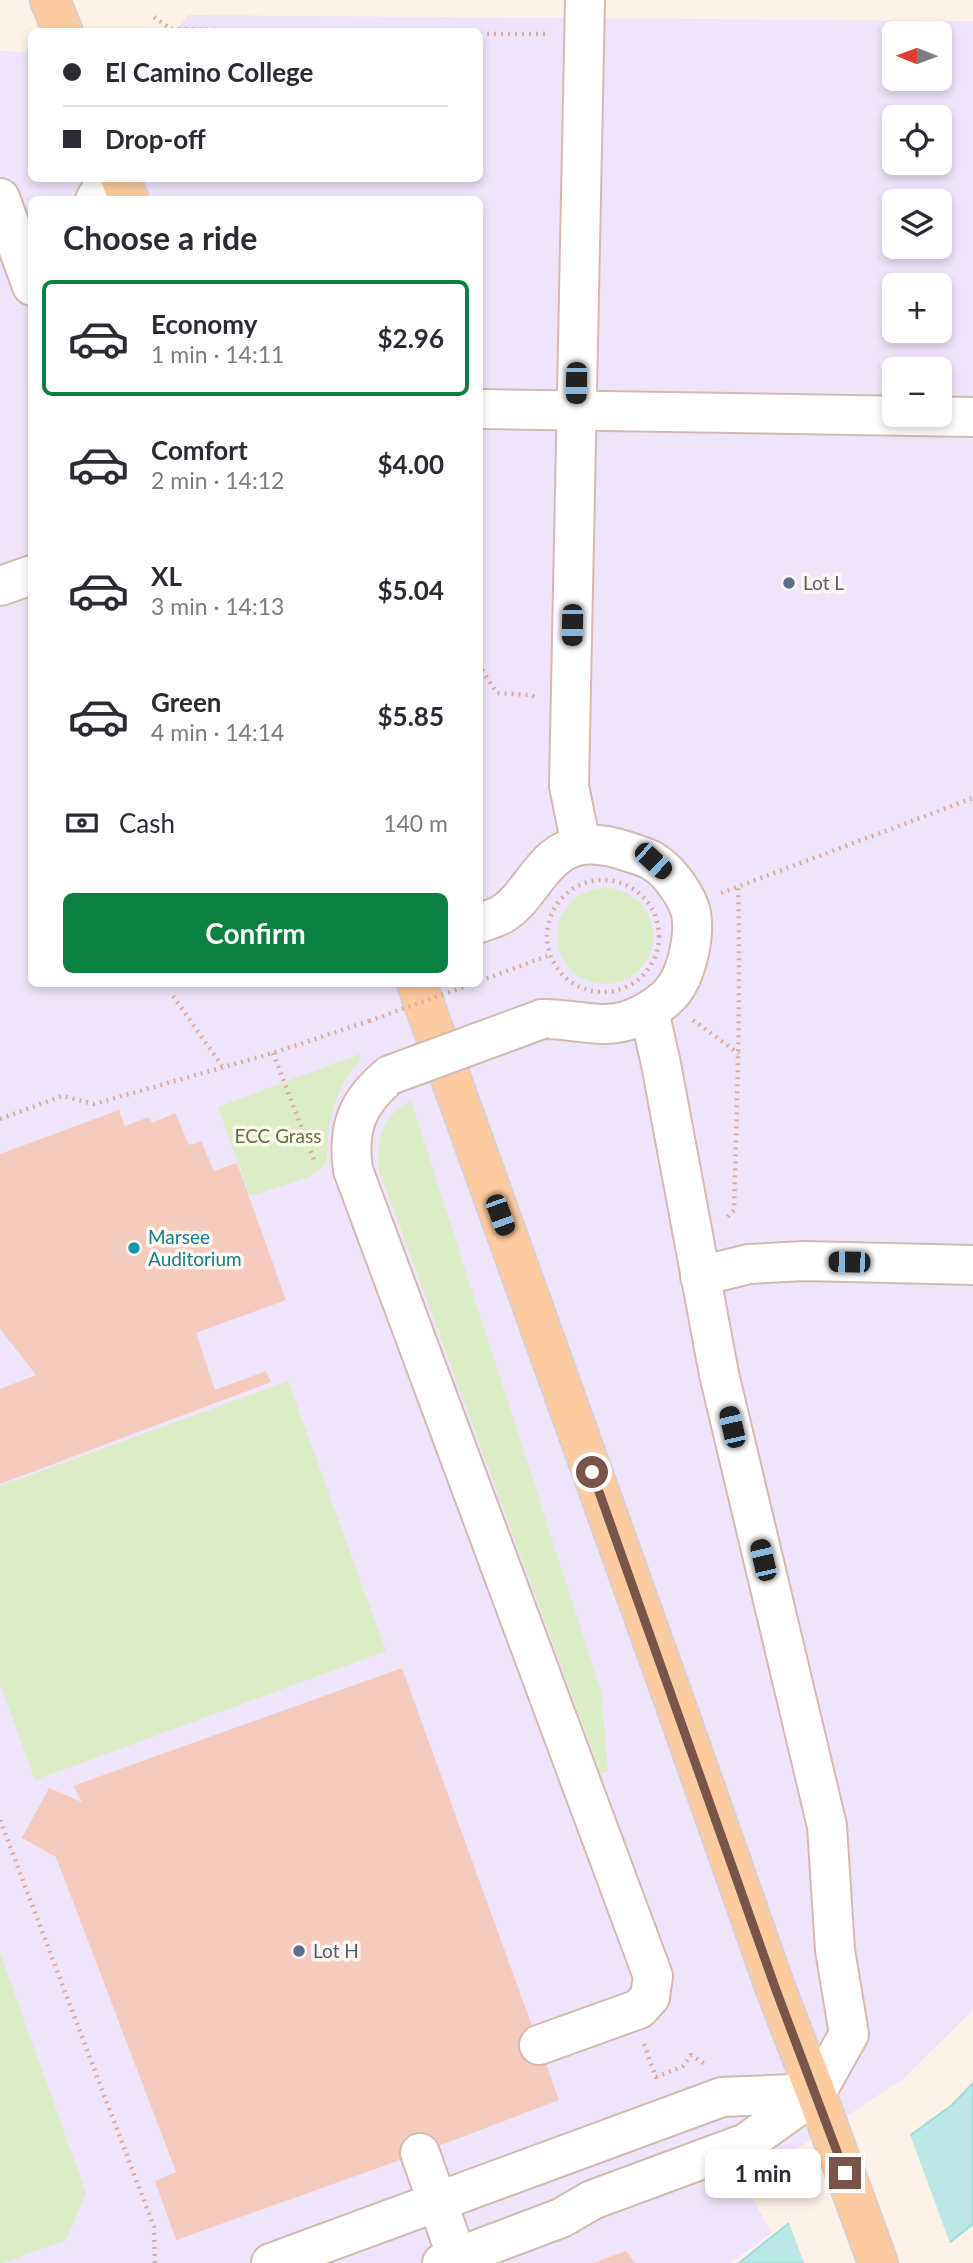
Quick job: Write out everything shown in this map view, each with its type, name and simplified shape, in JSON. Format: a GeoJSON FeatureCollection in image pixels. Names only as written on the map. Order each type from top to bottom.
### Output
{"type":"FeatureCollection","features":[{"type":"Feature","properties":{"kind":"main road"},"geometry":{"type":"LineString","coordinates":[[50,0],[61,28]]}},
{"type":"Feature","properties":{"kind":"main road"},"geometry":{"type":"LineString","coordinates":[[418,987],[776,1990],[878,2263]]}},
{"type":"Feature","properties":{"kind":"lane"},"geometry":{"type":"LineString","coordinates":[[581,845],[569,786],[585,13]]}},
{"type":"Feature","properties":{"kind":"lane"},"geometry":{"type":"LineString","coordinates":[[0,198],[28,275]]}},
{"type":"Feature","properties":{"kind":"lane"},"geometry":{"type":"LineString","coordinates":[[483,409],[973,417]]}},
{"type":"Feature","properties":{"kind":"lane"},"geometry":{"type":"LineString","coordinates":[[0,586],[28,576]]}},
{"type":"Feature","properties":{"kind":"lane"},"geometry":{"type":"LineString","coordinates":[[491,918],[552,859],[581,845],[606,845],[653,861],[674,880],[691,913],[690,956],[677,986],[649,1011],[625,1021],[601,1025],[559,1018],[542,1019],[390,1075],[374,1088],[358,1111],[352,1130],[350,1150],[353,1170],[653,1976],[650,1997],[639,2009],[539,2045]]}},
{"type":"Feature","properties":{"kind":"lane"},"geometry":{"type":"LineString","coordinates":[[420,2153],[453,2261],[561,2218],[592,2200],[746,2143],[816,2093],[849,2034],[835,1950],[827,1826],[719,1374],[649,1011]]}},
{"type":"Feature","properties":{"kind":"lane"},"geometry":{"type":"LineString","coordinates":[[700,1276],[749,1264],[804,1261],[973,1265]]}},
{"type":"Feature","properties":{"kind":"lane"},"geometry":{"type":"LineString","coordinates":[[271,2263],[722,2097],[816,2093]]}},
{"type":"Feature","properties":{"kind":"path"},"geometry":{"type":"LineString","coordinates":[[483,34],[544,35],[585,13]]}},
{"type":"Feature","properties":{"kind":"path"},"geometry":{"type":"LineString","coordinates":[[154,17],[170,28]]}},
{"type":"Feature","properties":{"kind":"path"},"geometry":{"type":"LineString","coordinates":[[483,672],[497,693],[531,695],[537,698]]}},
{"type":"Feature","properties":{"kind":"path"},"geometry":{"type":"LineString","coordinates":[[720,893],[973,798]]}},
{"type":"Feature","properties":{"kind":"path"},"geometry":{"type":"LineString","coordinates":[[607,880],[625,884],[640,893],[651,907],[658,924],[659,942],[654,959],[645,974],[632,985],[617,991],[600,993],[569,982],[550,955],[547,936],[550,916],[559,900],[573,888],[590,881],[607,880]]}},
{"type":"Feature","properties":{"kind":"path"},"geometry":{"type":"LineString","coordinates":[[724,1222],[734,1210],[739,1054],[738,885]]}},
{"type":"Feature","properties":{"kind":"path"},"geometry":{"type":"LineString","coordinates":[[483,980],[550,955]]}},
{"type":"Feature","properties":{"kind":"path"},"geometry":{"type":"LineString","coordinates":[[0,1119],[62,1096],[94,1104],[273,1053],[464,987]]}},
{"type":"Feature","properties":{"kind":"path"},"geometry":{"type":"LineString","coordinates":[[173,996],[222,1066]]}},
{"type":"Feature","properties":{"kind":"path"},"geometry":{"type":"LineString","coordinates":[[692,1020],[739,1054]]}},
{"type":"Feature","properties":{"kind":"path"},"geometry":{"type":"LineString","coordinates":[[0,1820],[154,2227],[155,2263]]}},
{"type":"Feature","properties":{"kind":"shaded area"},"geometry":{"type":"Polygon","coordinates":[[[188,15],[973,21],[973,2010],[903,2079],[744,2184],[772,2233],[731,2263],[0,2263],[0,51],[28,52],[28,182],[483,182],[483,28],[178,28],[188,15]]]}},
{"type":"Feature","properties":{"kind":"green space"},"geometry":{"type":"Polygon","coordinates":[[[605,888],[623,892],[639,902],[649,918],[653,936],[649,954],[639,970],[623,980],[605,984],[587,980],[571,970],[561,954],[557,936],[561,918],[571,902],[587,892],[605,888]]]}},
{"type":"Feature","properties":{"kind":"green space","name":"ECC Grass"},"geometry":{"type":"Polygon","coordinates":[[[360,1054],[361,1059],[344,1083],[334,1107],[327,1162],[310,1177],[250,1196],[218,1107],[360,1054]]]}},
{"type":"Feature","properties":{"kind":"green space"},"geometry":{"type":"Polygon","coordinates":[[[411,1101],[601,1691],[608,1771],[601,1774],[378,1167],[379,1146],[388,1120],[411,1101]]]}},
{"type":"Feature","properties":{"kind":"green space"},"geometry":{"type":"Polygon","coordinates":[[[288,1381],[386,1651],[35,1780],[0,1684],[0,1486],[288,1381]]]}},
{"type":"Feature","properties":{"kind":"green space"},"geometry":{"type":"Polygon","coordinates":[[[0,1953],[86,2193],[66,2240],[3,2263],[0,2263],[0,1953]]]}},
{"type":"Feature","properties":{"kind":"water"},"geometry":{"type":"Polygon","coordinates":[[[973,2083],[973,2224],[924,2263],[739,2263],[784,2227],[952,2105],[973,2083]]]}},
{"type":"Feature","properties":{"kind":"pier"},"geometry":{"type":"Polygon","coordinates":[[[909,2132],[951,2246],[929,2263],[804,2263],[788,2220],[909,2132]]]}},
{"type":"Feature","properties":{"kind":"building","name":"Marsee Auditorium"},"geometry":{"type":"Polygon","coordinates":[[[119,1110],[125,1126],[149,1117],[152,1123],[175,1113],[189,1145],[201,1141],[214,1171],[237,1163],[286,1300],[196,1333],[215,1390],[266,1371],[271,1382],[0,1484],[0,1389],[36,1375],[0,1329],[0,1154],[119,1110]]]}},
{"type":"Feature","properties":{"kind":"building","name":"Lot H"},"geometry":{"type":"Polygon","coordinates":[[[402,1668],[559,2100],[176,2240],[155,2181],[176,2172],[56,1857],[22,1838],[49,1788],[82,1802],[73,1786],[402,1668]]]}},
{"type":"Feature","properties":{"kind":"building"},"geometry":{"type":"Polygon","coordinates":[[[626,2251],[635,2263],[593,2263],[626,2251]]]}},
{"type":"Feature","properties":{"kind":"place","name":"Lot L"},"geometry":{"type":"Point","coordinates":[789,583]}},
{"type":"Feature","properties":{"kind":"place","name":"Marsee Auditorium"},"geometry":{"type":"Point","coordinates":[134,1248]}},
{"type":"Feature","properties":{"kind":"place","name":"Lot H"},"geometry":{"type":"Point","coordinates":[299,1951]}},
{"type":"Feature","properties":{"kind":"route"},"geometry":{"type":"LineString","coordinates":[[592,1472],[776,1990],[845,2173]]}}]}
